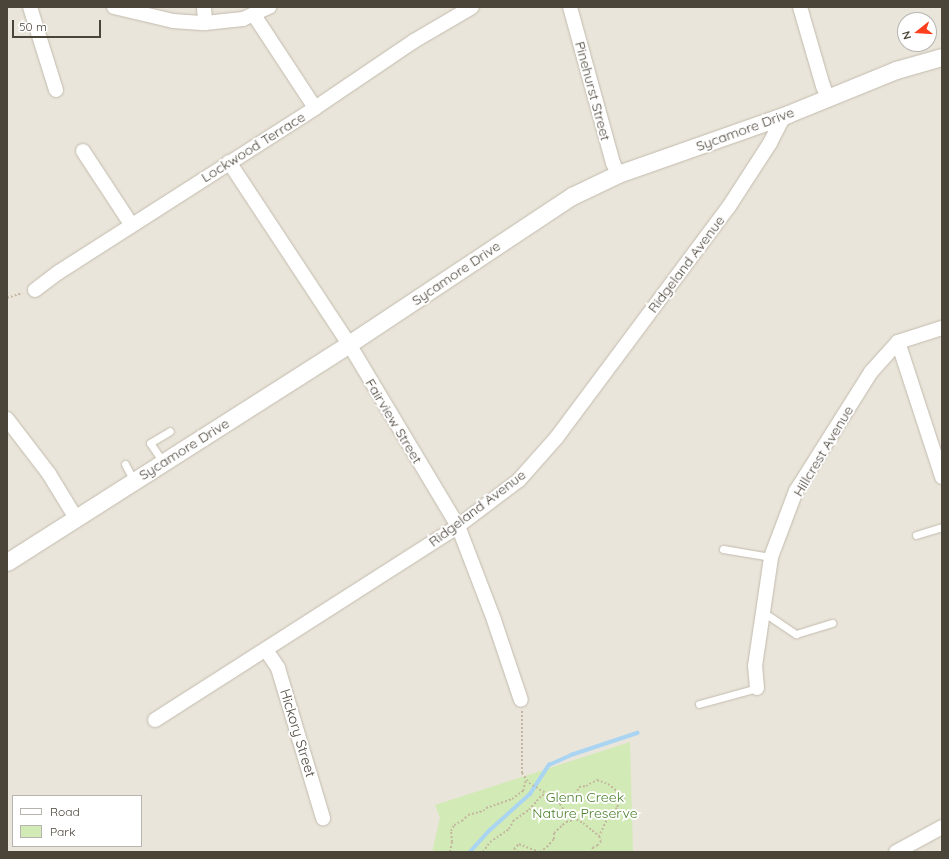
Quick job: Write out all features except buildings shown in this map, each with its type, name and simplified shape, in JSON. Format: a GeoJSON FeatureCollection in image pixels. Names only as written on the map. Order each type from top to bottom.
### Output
{"type":"FeatureCollection","features":[{"type":"Feature","properties":{"kind":"street"},"geometry":{"type":"LineString","coordinates":[[30,7],[56,90]]}},
{"type":"Feature","properties":{"kind":"street"},"geometry":{"type":"LineString","coordinates":[[114,7],[173,21],[205,24],[233,21],[254,15],[269,7]]}},
{"type":"Feature","properties":{"kind":"street"},"geometry":{"type":"LineString","coordinates":[[204,7],[205,24]]}},
{"type":"Feature","properties":{"kind":"street","name":"Lockwood Terrace"},"geometry":{"type":"LineString","coordinates":[[35,290],[59,272],[131,224],[315,108],[414,41],[472,7]]}},
{"type":"Feature","properties":{"kind":"street","name":"Pinehurst Street"},"geometry":{"type":"LineString","coordinates":[[570,7],[613,163],[618,174]]}},
{"type":"Feature","properties":{"kind":"street"},"geometry":{"type":"LineString","coordinates":[[800,7],[823,86],[828,98]]}},
{"type":"Feature","properties":{"kind":"street"},"geometry":{"type":"LineString","coordinates":[[254,15],[315,108]]}},
{"type":"Feature","properties":{"kind":"street","name":"Sycamore Drive"},"geometry":{"type":"LineString","coordinates":[[7,562],[349,344],[572,196],[618,174],[788,114],[896,70],[942,57]]}},
{"type":"Feature","properties":{"kind":"street","name":"Ridgeland Avenue"},"geometry":{"type":"LineString","coordinates":[[155,720],[458,526],[519,480],[557,437],[728,208],[770,143],[781,121],[788,114]]}},
{"type":"Feature","properties":{"kind":"street"},"geometry":{"type":"LineString","coordinates":[[83,151],[131,224]]}},
{"type":"Feature","properties":{"kind":"street","name":"Fairview Street"},"geometry":{"type":"LineString","coordinates":[[229,162],[349,344],[458,526],[494,620],[521,700]]}},
{"type":"Feature","properties":{"kind":"street"},"geometry":{"type":"LineString","coordinates":[[942,328],[898,342],[942,477]]}},
{"type":"Feature","properties":{"kind":"street","name":"Hillcrest Avenue"},"geometry":{"type":"LineString","coordinates":[[757,688],[755,666],[771,557],[796,491],[871,372],[898,342]]}},
{"type":"Feature","properties":{"kind":"street"},"geometry":{"type":"LineString","coordinates":[[7,419],[13,437],[49,474],[76,518]]}},
{"type":"Feature","properties":{"kind":"street","name":"Hickory Street"},"geometry":{"type":"LineString","coordinates":[[266,650],[278,668],[323,818]]}},
{"type":"Feature","properties":{"kind":"street"},"geometry":{"type":"LineString","coordinates":[[896,852],[942,828]]}},
{"type":"Feature","properties":{"kind":"lane"},"geometry":{"type":"LineString","coordinates":[[163,462],[150,444],[170,431]]}},
{"type":"Feature","properties":{"kind":"lane"},"geometry":{"type":"LineString","coordinates":[[125,464],[134,481]]}},
{"type":"Feature","properties":{"kind":"lane"},"geometry":{"type":"LineString","coordinates":[[916,535],[942,527]]}},
{"type":"Feature","properties":{"kind":"lane"},"geometry":{"type":"LineString","coordinates":[[723,549],[771,557]]}},
{"type":"Feature","properties":{"kind":"lane"},"geometry":{"type":"LineString","coordinates":[[763,612],[796,634],[832,623]]}},
{"type":"Feature","properties":{"kind":"lane"},"geometry":{"type":"LineString","coordinates":[[699,704],[757,688]]}},
{"type":"Feature","properties":{"kind":"path"},"geometry":{"type":"LineString","coordinates":[[7,298],[35,290]]}},
{"type":"Feature","properties":{"kind":"path"},"geometry":{"type":"LineString","coordinates":[[521,700],[523,725],[522,773],[530,783],[560,804],[566,814],[574,820],[583,823],[599,836],[602,841],[593,847],[592,852]]}},
{"type":"Feature","properties":{"kind":"path"},"geometry":{"type":"LineString","coordinates":[[450,852],[452,842],[451,831],[454,825],[462,821],[468,815],[483,811],[486,808],[512,799],[524,791],[526,779]]}},
{"type":"Feature","properties":{"kind":"path"},"geometry":{"type":"LineString","coordinates":[[483,852],[490,842],[509,829],[513,821],[530,810],[537,799],[542,795],[564,794],[574,798],[579,787],[586,786],[597,780],[608,784],[621,794],[624,799],[619,801],[617,808],[608,817],[599,836]]}},
{"type":"Feature","properties":{"kind":"path"},"geometry":{"type":"LineString","coordinates":[[518,852],[514,849],[520,844],[540,852],[554,839],[554,833],[566,822],[574,820]]}},
{"type":"Feature","properties":{"kind":"shaded area"},"geometry":{"type":"Polygon","coordinates":[[[7,7],[942,7],[942,852],[7,852],[7,7]]]}},
{"type":"Feature","properties":{"kind":"green space","name":"Glenn Creek Nature Preserve"},"geometry":{"type":"Polygon","coordinates":[[[630,742],[633,852],[432,852],[440,818],[435,805],[630,742]]]}},
{"type":"Feature","properties":{"kind":"waterway"},"geometry":{"type":"LineString","coordinates":[[470,852],[490,830],[530,794],[549,765],[571,755],[637,733]]}}]}
